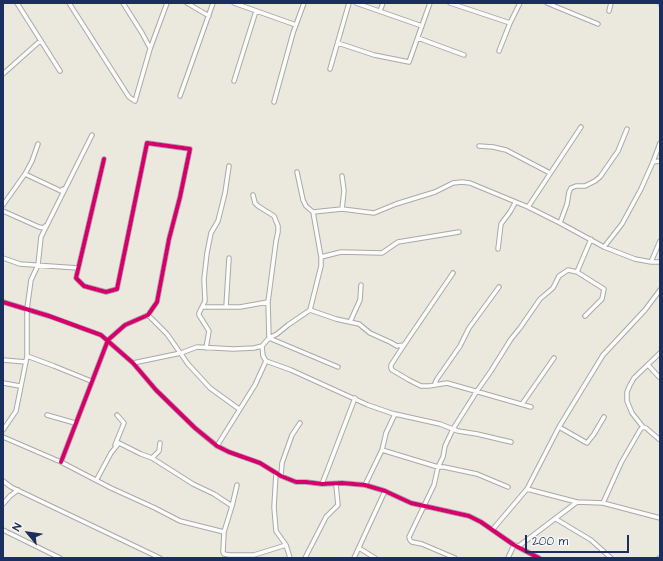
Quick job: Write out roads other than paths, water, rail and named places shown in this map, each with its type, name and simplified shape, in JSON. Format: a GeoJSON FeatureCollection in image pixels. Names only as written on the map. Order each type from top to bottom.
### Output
{"type":"FeatureCollection","features":[{"type":"Feature","properties":{"kind":"street"},"geometry":{"type":"LineString","coordinates":[[17,3],[60,71]]}},
{"type":"Feature","properties":{"kind":"street"},"geometry":{"type":"LineString","coordinates":[[69,3],[129,97],[135,100],[150,48],[167,3]]}},
{"type":"Feature","properties":{"kind":"street"},"geometry":{"type":"LineString","coordinates":[[123,3],[150,48]]}},
{"type":"Feature","properties":{"kind":"street"},"geometry":{"type":"LineString","coordinates":[[187,3],[209,16]]}},
{"type":"Feature","properties":{"kind":"street"},"geometry":{"type":"LineString","coordinates":[[180,96],[213,3]]}},
{"type":"Feature","properties":{"kind":"street"},"geometry":{"type":"LineString","coordinates":[[234,3],[296,25]]}},
{"type":"Feature","properties":{"kind":"street"},"geometry":{"type":"LineString","coordinates":[[274,102],[296,25],[304,3]]}},
{"type":"Feature","properties":{"kind":"street"},"geometry":{"type":"LineString","coordinates":[[330,69],[350,3]]}},
{"type":"Feature","properties":{"kind":"street"},"geometry":{"type":"LineString","coordinates":[[356,3],[422,26]]}},
{"type":"Feature","properties":{"kind":"street"},"geometry":{"type":"LineString","coordinates":[[380,11],[383,3]]}},
{"type":"Feature","properties":{"kind":"street"},"geometry":{"type":"LineString","coordinates":[[338,43],[374,55],[406,63],[409,62],[411,60],[430,3]]}},
{"type":"Feature","properties":{"kind":"street"},"geometry":{"type":"LineString","coordinates":[[450,3],[510,23]]}},
{"type":"Feature","properties":{"kind":"street"},"geometry":{"type":"LineString","coordinates":[[499,51],[520,3]]}},
{"type":"Feature","properties":{"kind":"street"},"geometry":{"type":"LineString","coordinates":[[547,3],[598,24]]}},
{"type":"Feature","properties":{"kind":"street"},"geometry":{"type":"LineString","coordinates":[[609,11],[611,3]]}},
{"type":"Feature","properties":{"kind":"street"},"geometry":{"type":"LineString","coordinates":[[234,82],[256,11]]}},
{"type":"Feature","properties":{"kind":"street"},"geometry":{"type":"LineString","coordinates":[[418,38],[464,54]]}},
{"type":"Feature","properties":{"kind":"street"},"geometry":{"type":"LineString","coordinates":[[3,74],[40,41]]}},
{"type":"Feature","properties":{"kind":"street"},"geometry":{"type":"LineString","coordinates":[[528,207],[581,127]]}},
{"type":"Feature","properties":{"kind":"street"},"geometry":{"type":"LineString","coordinates":[[560,223],[571,188],[576,186],[585,186],[600,177],[618,151],[627,129]]}},
{"type":"Feature","properties":{"kind":"street"},"geometry":{"type":"LineString","coordinates":[[3,430],[16,411],[26,362],[28,308],[31,280],[38,265],[41,237],[92,135]]}},
{"type":"Feature","properties":{"kind":"street"},"geometry":{"type":"LineString","coordinates":[[61,462],[108,340],[125,325],[148,315],[159,296],[169,239],[190,149],[147,143],[117,289],[106,292],[84,286],[76,278],[104,158]]}},
{"type":"Feature","properties":{"kind":"street"},"geometry":{"type":"LineString","coordinates":[[604,247],[622,224],[641,189],[654,162],[660,143]]}},
{"type":"Feature","properties":{"kind":"street"},"geometry":{"type":"LineString","coordinates":[[3,205],[25,174],[32,161],[38,144]]}},
{"type":"Feature","properties":{"kind":"street"},"geometry":{"type":"LineString","coordinates":[[479,146],[506,150],[550,173]]}},
{"type":"Feature","properties":{"kind":"street"},"geometry":{"type":"LineString","coordinates":[[654,162],[660,161]]}},
{"type":"Feature","properties":{"kind":"street"},"geometry":{"type":"LineString","coordinates":[[206,348],[209,331],[199,313],[205,301],[204,279],[207,249],[218,221],[225,193],[229,166]]}},
{"type":"Feature","properties":{"kind":"street"},"geometry":{"type":"LineString","coordinates":[[134,363],[181,353],[197,347],[233,349],[262,346],[269,338],[277,334],[310,310],[321,266],[321,257],[313,212],[306,206],[303,200],[297,172]]}},
{"type":"Feature","properties":{"kind":"street"},"geometry":{"type":"LineString","coordinates":[[25,174],[61,191],[65,188]]}},
{"type":"Feature","properties":{"kind":"street"},"geometry":{"type":"LineString","coordinates":[[342,176],[344,191],[342,209]]}},
{"type":"Feature","properties":{"kind":"street"},"geometry":{"type":"LineString","coordinates":[[313,212],[342,209],[374,213],[424,194],[435,192],[453,183],[470,183],[515,203],[528,207],[604,247],[635,258],[651,262],[660,262]]}},
{"type":"Feature","properties":{"kind":"street"},"geometry":{"type":"LineString","coordinates":[[253,195],[255,203],[274,216],[278,226],[268,302],[269,338]]}},
{"type":"Feature","properties":{"kind":"street"},"geometry":{"type":"LineString","coordinates":[[498,249],[501,224],[515,203]]}},
{"type":"Feature","properties":{"kind":"street"},"geometry":{"type":"LineString","coordinates":[[3,211],[39,227],[44,228],[47,224]]}},
{"type":"Feature","properties":{"kind":"street"},"geometry":{"type":"LineString","coordinates":[[321,257],[342,252],[382,253],[398,242],[459,232]]}},
{"type":"Feature","properties":{"kind":"street"},"geometry":{"type":"LineString","coordinates":[[577,272],[591,239]]}},
{"type":"Feature","properties":{"kind":"street"},"geometry":{"type":"LineString","coordinates":[[651,262],[660,241]]}},
{"type":"Feature","properties":{"kind":"street"},"geometry":{"type":"LineString","coordinates":[[3,258],[20,264],[78,268]]}},
{"type":"Feature","properties":{"kind":"street"},"geometry":{"type":"LineString","coordinates":[[226,307],[229,258]]}},
{"type":"Feature","properties":{"kind":"street"},"geometry":{"type":"LineString","coordinates":[[455,558],[410,540],[409,537],[434,485],[438,467],[453,429],[511,339],[540,299],[553,288],[559,276],[568,270],[577,272],[604,289],[602,298],[585,316]]}},
{"type":"Feature","properties":{"kind":"street"},"geometry":{"type":"LineString","coordinates":[[453,273],[391,365],[392,370],[416,384],[429,386],[447,383],[531,406]]}},
{"type":"Feature","properties":{"kind":"street"},"geometry":{"type":"LineString","coordinates":[[350,322],[360,300],[361,285]]}},
{"type":"Feature","properties":{"kind":"street"},"geometry":{"type":"LineString","coordinates":[[436,384],[436,379],[460,346],[469,328],[499,287]]}},
{"type":"Feature","properties":{"kind":"street"},"geometry":{"type":"LineString","coordinates":[[493,529],[527,489],[559,428],[603,355],[645,310],[660,290]]}},
{"type":"Feature","properties":{"kind":"street"},"geometry":{"type":"LineString","coordinates":[[3,302],[28,308],[101,335],[134,363],[156,390],[195,428],[217,446],[229,452],[260,463],[281,476],[296,482],[365,485],[385,491],[411,503],[469,516],[493,529],[514,545],[539,558]]}},
{"type":"Feature","properties":{"kind":"street"},"geometry":{"type":"LineString","coordinates":[[203,307],[240,307],[268,302]]}},
{"type":"Feature","properties":{"kind":"street"},"geometry":{"type":"LineString","coordinates":[[310,310],[336,319],[359,324],[370,333],[397,346],[404,345]]}},
{"type":"Feature","properties":{"kind":"street"},"geometry":{"type":"LineString","coordinates":[[148,315],[167,334],[188,364],[210,388],[239,409]]}},
{"type":"Feature","properties":{"kind":"street"},"geometry":{"type":"LineString","coordinates":[[269,338],[338,367]]}},
{"type":"Feature","properties":{"kind":"street"},"geometry":{"type":"LineString","coordinates":[[262,346],[263,356],[266,361],[291,370],[394,414],[397,413],[411,418],[440,424],[453,429],[511,442]]}},
{"type":"Feature","properties":{"kind":"street"},"geometry":{"type":"LineString","coordinates":[[660,353],[634,378],[627,392],[627,401],[632,413],[643,427],[660,440]]}},
{"type":"Feature","properties":{"kind":"street"},"geometry":{"type":"LineString","coordinates":[[27,356],[91,382]]}},
{"type":"Feature","properties":{"kind":"street"},"geometry":{"type":"LineString","coordinates":[[522,404],[554,358]]}},
{"type":"Feature","properties":{"kind":"street"},"geometry":{"type":"LineString","coordinates":[[3,360],[26,362]]}},
{"type":"Feature","properties":{"kind":"street"},"geometry":{"type":"LineString","coordinates":[[217,446],[255,385],[266,361]]}},
{"type":"Feature","properties":{"kind":"street"},"geometry":{"type":"LineString","coordinates":[[648,364],[660,378]]}},
{"type":"Feature","properties":{"kind":"street"},"geometry":{"type":"LineString","coordinates":[[3,383],[20,386]]}},
{"type":"Feature","properties":{"kind":"street"},"geometry":{"type":"LineString","coordinates":[[322,484],[355,398]]}},
{"type":"Feature","properties":{"kind":"street"},"geometry":{"type":"LineString","coordinates":[[365,485],[382,450],[386,433],[394,414]]}},
{"type":"Feature","properties":{"kind":"street"},"geometry":{"type":"LineString","coordinates":[[47,415],[75,423]]}},
{"type":"Feature","properties":{"kind":"street"},"geometry":{"type":"LineString","coordinates":[[97,479],[113,450],[124,423],[117,415]]}},
{"type":"Feature","properties":{"kind":"street"},"geometry":{"type":"LineString","coordinates":[[559,428],[587,443],[604,417]]}},
{"type":"Feature","properties":{"kind":"street"},"geometry":{"type":"LineString","coordinates":[[281,476],[282,463],[292,435],[300,423]]}},
{"type":"Feature","properties":{"kind":"street"},"geometry":{"type":"LineString","coordinates":[[603,503],[621,463],[643,427]]}},
{"type":"Feature","properties":{"kind":"street"},"geometry":{"type":"LineString","coordinates":[[3,437],[97,479],[111,488],[180,521],[224,532]]}},
{"type":"Feature","properties":{"kind":"street"},"geometry":{"type":"LineString","coordinates":[[152,458],[159,451],[160,442]]}},
{"type":"Feature","properties":{"kind":"street"},"geometry":{"type":"LineString","coordinates":[[113,450],[119,443],[152,458],[193,484],[214,494],[232,506]]}},
{"type":"Feature","properties":{"kind":"street"},"geometry":{"type":"LineString","coordinates":[[382,450],[438,467],[477,474],[508,487]]}},
{"type":"Feature","properties":{"kind":"street"},"geometry":{"type":"LineString","coordinates":[[276,473],[274,507],[276,531],[286,545],[290,558]]}},
{"type":"Feature","properties":{"kind":"street"},"geometry":{"type":"LineString","coordinates":[[3,482],[160,558]]}},
{"type":"Feature","properties":{"kind":"street"},"geometry":{"type":"LineString","coordinates":[[305,558],[326,517],[338,505],[336,484]]}},
{"type":"Feature","properties":{"kind":"street"},"geometry":{"type":"LineString","coordinates":[[237,485],[224,532],[224,554],[253,556],[286,545]]}},
{"type":"Feature","properties":{"kind":"street"},"geometry":{"type":"LineString","coordinates":[[10,496],[11,487]]}},
{"type":"Feature","properties":{"kind":"street"},"geometry":{"type":"LineString","coordinates":[[527,489],[577,502],[603,503],[660,518]]}},
{"type":"Feature","properties":{"kind":"street"},"geometry":{"type":"LineString","coordinates":[[3,504],[18,490]]}},
{"type":"Feature","properties":{"kind":"street"},"geometry":{"type":"LineString","coordinates":[[354,558],[385,491]]}},
{"type":"Feature","properties":{"kind":"street"},"geometry":{"type":"LineString","coordinates":[[514,545],[519,546],[577,502]]}},
{"type":"Feature","properties":{"kind":"street"},"geometry":{"type":"LineString","coordinates":[[556,519],[591,540],[611,558]]}},
{"type":"Feature","properties":{"kind":"street"},"geometry":{"type":"LineString","coordinates":[[3,530],[60,558]]}},
{"type":"Feature","properties":{"kind":"street"},"geometry":{"type":"LineString","coordinates":[[508,558],[514,545]]}},
{"type":"Feature","properties":{"kind":"street"},"geometry":{"type":"LineString","coordinates":[[359,548],[376,558]]}},
{"type":"Feature","properties":{"kind":"waterway"},"geometry":{"type":"LineString","coordinates":[[657,3],[660,8]]}}]}
